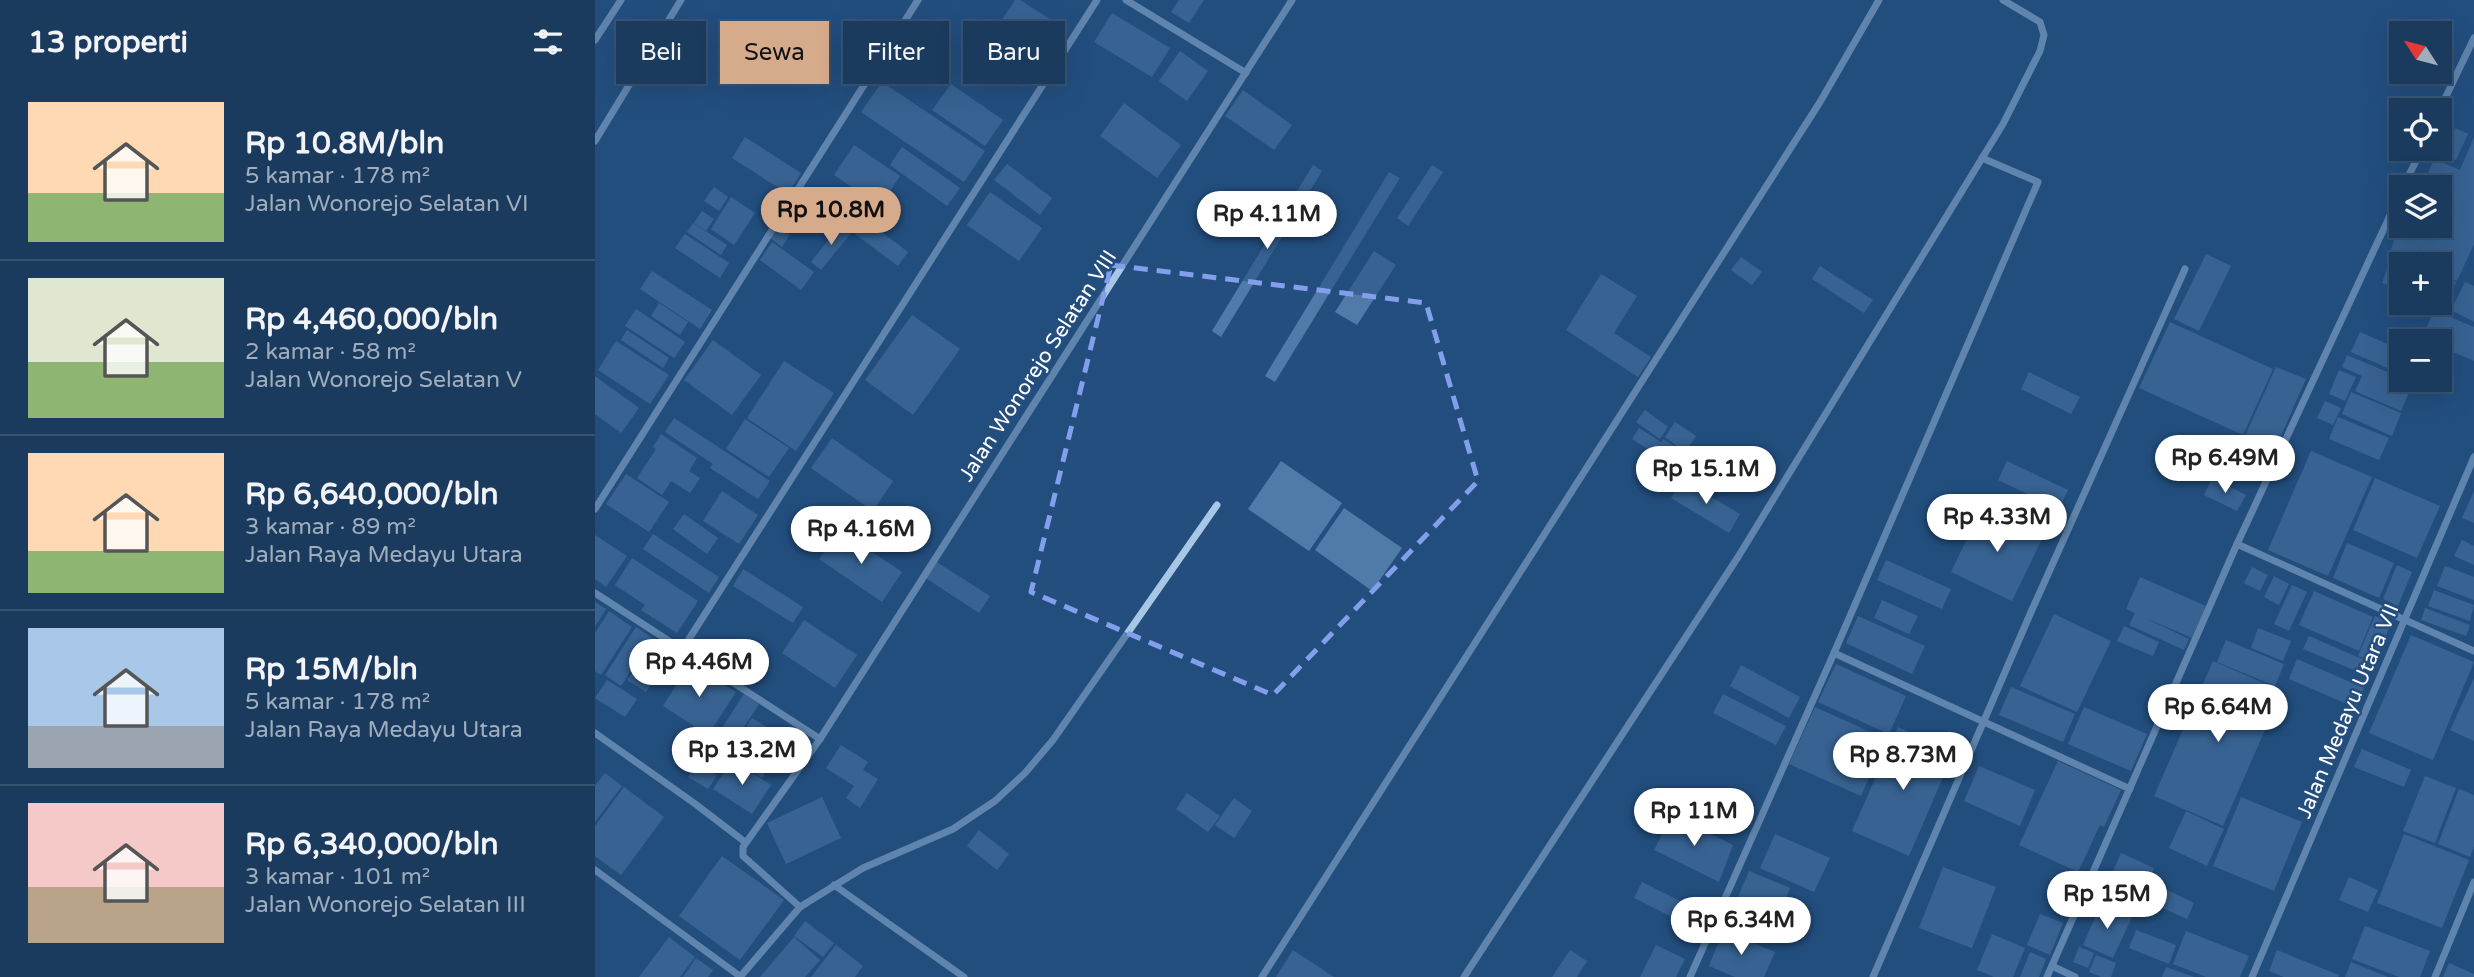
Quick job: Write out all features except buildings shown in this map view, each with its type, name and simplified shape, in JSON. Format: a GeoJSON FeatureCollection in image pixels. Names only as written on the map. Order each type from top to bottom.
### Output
{"type":"FeatureCollection","features":[{"type":"Feature","properties":{"kind":"street"},"geometry":{"type":"LineString","coordinates":[[595,40],[621,0]]}},
{"type":"Feature","properties":{"kind":"street"},"geometry":{"type":"LineString","coordinates":[[595,141],[681,0]]}},
{"type":"Feature","properties":{"kind":"street"},"geometry":{"type":"LineString","coordinates":[[595,509],[918,0]]}},
{"type":"Feature","properties":{"kind":"street"},"geometry":{"type":"LineString","coordinates":[[682,650],[1097,0]]}},
{"type":"Feature","properties":{"kind":"street"},"geometry":{"type":"LineString","coordinates":[[1126,0],[1246,73]]}},
{"type":"Feature","properties":{"kind":"street","name":"Jalan Wonorejo Selatan VIII"},"geometry":{"type":"LineString","coordinates":[[745,841],[820,739],[1292,0]]}},
{"type":"Feature","properties":{"kind":"street"},"geometry":{"type":"LineString","coordinates":[[1262,977],[1821,102],[1879,0]]}},
{"type":"Feature","properties":{"kind":"street"},"geometry":{"type":"LineString","coordinates":[[1464,977],[1738,557],[2003,124],[2040,51],[2044,35],[2040,22],[2003,0]]}},
{"type":"Feature","properties":{"kind":"street"},"geometry":{"type":"LineString","coordinates":[[2445,98],[2474,38]]}},
{"type":"Feature","properties":{"kind":"street"},"geometry":{"type":"LineString","coordinates":[[1690,977],[2038,182],[1982,158]]}},
{"type":"Feature","properties":{"kind":"street"},"geometry":{"type":"LineString","coordinates":[[2047,977],[2237,544],[2389,218]]}},
{"type":"Feature","properties":{"kind":"street"},"geometry":{"type":"LineString","coordinates":[[1873,977],[2185,269]]}},
{"type":"Feature","properties":{"kind":"street","name":"Jalan Medayu Utara VII"},"geometry":{"type":"LineString","coordinates":[[2252,977],[2474,457]]}},
{"type":"Feature","properties":{"kind":"street"},"geometry":{"type":"LineString","coordinates":[[595,870],[741,977],[800,907],[863,868],[953,829],[995,801],[1025,773],[1053,740],[1217,505]]}},
{"type":"Feature","properties":{"kind":"street"},"geometry":{"type":"LineString","coordinates":[[2237,544],[2474,651]]}},
{"type":"Feature","properties":{"kind":"street"},"geometry":{"type":"LineString","coordinates":[[595,593],[820,739]]}},
{"type":"Feature","properties":{"kind":"street"},"geometry":{"type":"LineString","coordinates":[[1834,653],[2130,789]]}},
{"type":"Feature","properties":{"kind":"street"},"geometry":{"type":"LineString","coordinates":[[595,733],[745,841],[743,856],[800,907]]}},
{"type":"Feature","properties":{"kind":"street"},"geometry":{"type":"LineString","coordinates":[[2435,977],[2474,882]]}},
{"type":"Feature","properties":{"kind":"street"},"geometry":{"type":"LineString","coordinates":[[834,885],[964,977]]}},
{"type":"Feature","properties":{"kind":"street"},"geometry":{"type":"LineString","coordinates":[[2052,966],[2075,977]]}},
{"type":"Feature","properties":{"kind":"highlighted area"},"geometry":{"type":"Polygon","coordinates":[[[1111,265],[1426,303],[1478,481],[1273,695],[1031,592],[1111,265]]]}}]}
